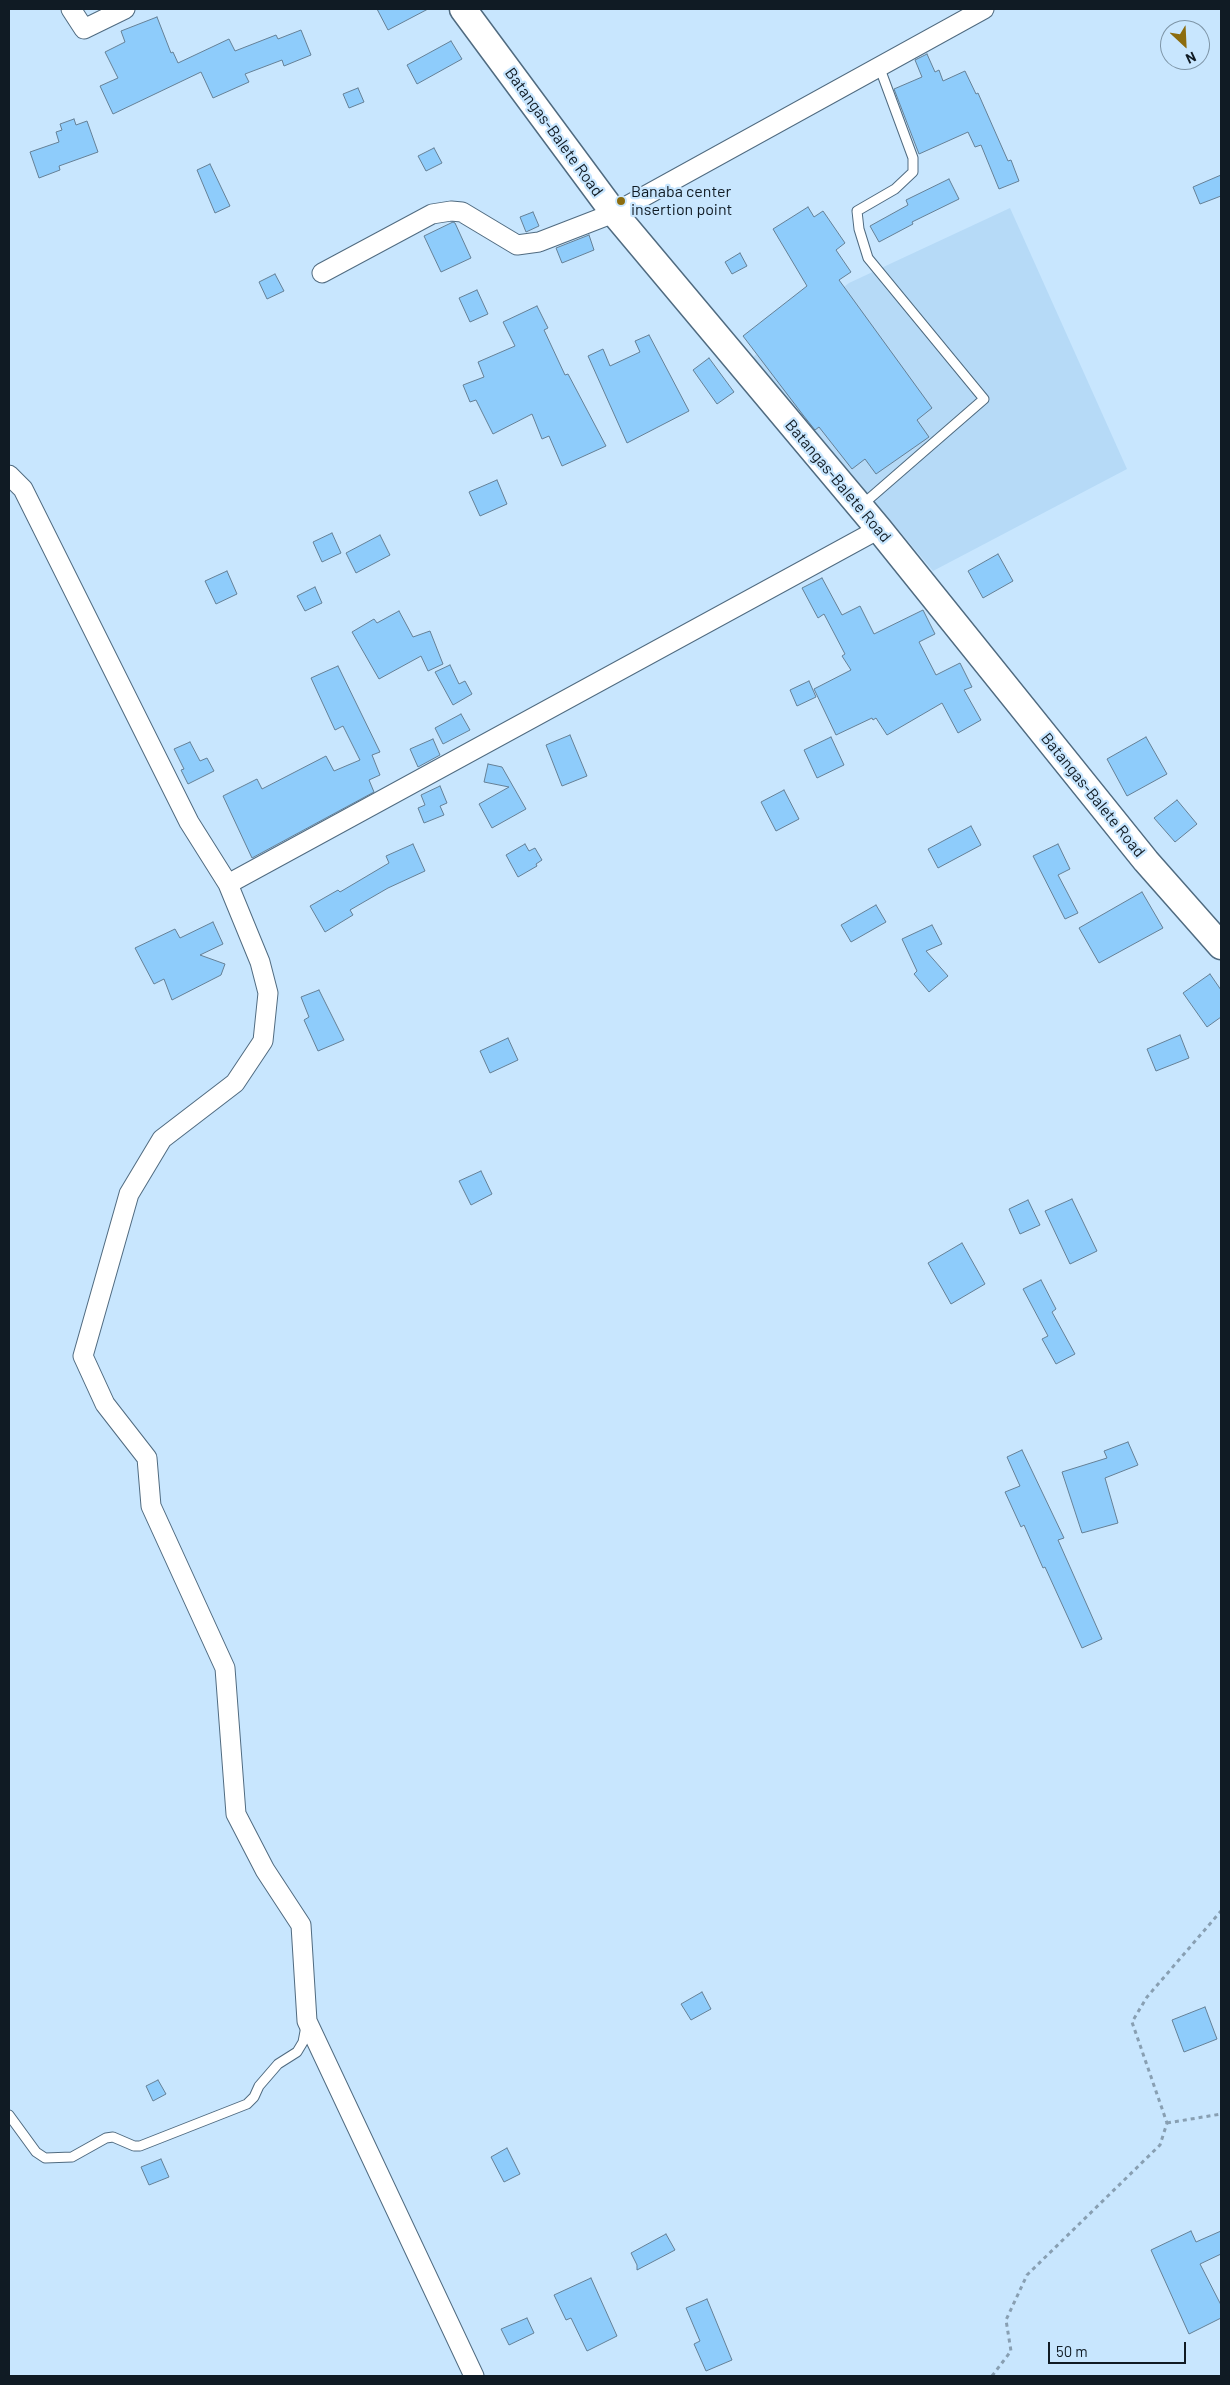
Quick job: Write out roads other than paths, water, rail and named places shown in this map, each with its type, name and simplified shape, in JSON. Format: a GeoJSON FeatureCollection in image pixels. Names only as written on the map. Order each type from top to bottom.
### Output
{"type":"FeatureCollection","features":[{"type":"Feature","properties":{"kind":"main road","name":"Batangas-Balete Road"},"geometry":{"type":"LineString","coordinates":[[463,9],[614,212],[879,529],[1146,861],[1221,946]]}},
{"type":"Feature","properties":{"kind":"street"},"geometry":{"type":"LineString","coordinates":[[71,9],[84,29],[125,9]]}},
{"type":"Feature","properties":{"kind":"street"},"geometry":{"type":"LineString","coordinates":[[322,273],[432,214],[451,211],[462,212],[517,245],[539,242],[614,212],[984,9]]}},
{"type":"Feature","properties":{"kind":"street"},"geometry":{"type":"LineString","coordinates":[[9,475],[189,822],[228,884],[260,962],[268,993],[263,1041],[235,1083],[162,1139],[129,1194],[83,1356],[105,1404],[147,1458],[151,1506],[225,1668],[236,1814],[265,1870],[302,1925],[307,2021],[474,2376]]}},
{"type":"Feature","properties":{"kind":"street"},"geometry":{"type":"LineString","coordinates":[[228,884],[879,529]]}},
{"type":"Feature","properties":{"kind":"lane"},"geometry":{"type":"LineString","coordinates":[[860,507],[984,399],[868,258],[859,229],[857,211],[895,188],[913,172],[914,158],[879,66]]}},
{"type":"Feature","properties":{"kind":"lane"},"geometry":{"type":"LineString","coordinates":[[9,2116],[36,2152],[45,2158],[72,2157],[106,2138],[113,2138],[140,2146],[247,2104],[254,2097],[258,2086],[278,2064],[297,2052],[302,2042],[307,2021]]}},
{"type":"Feature","properties":{"kind":"place","name":"Banaba center insertion point"},"geometry":{"type":"Point","coordinates":[621,201]}}]}
